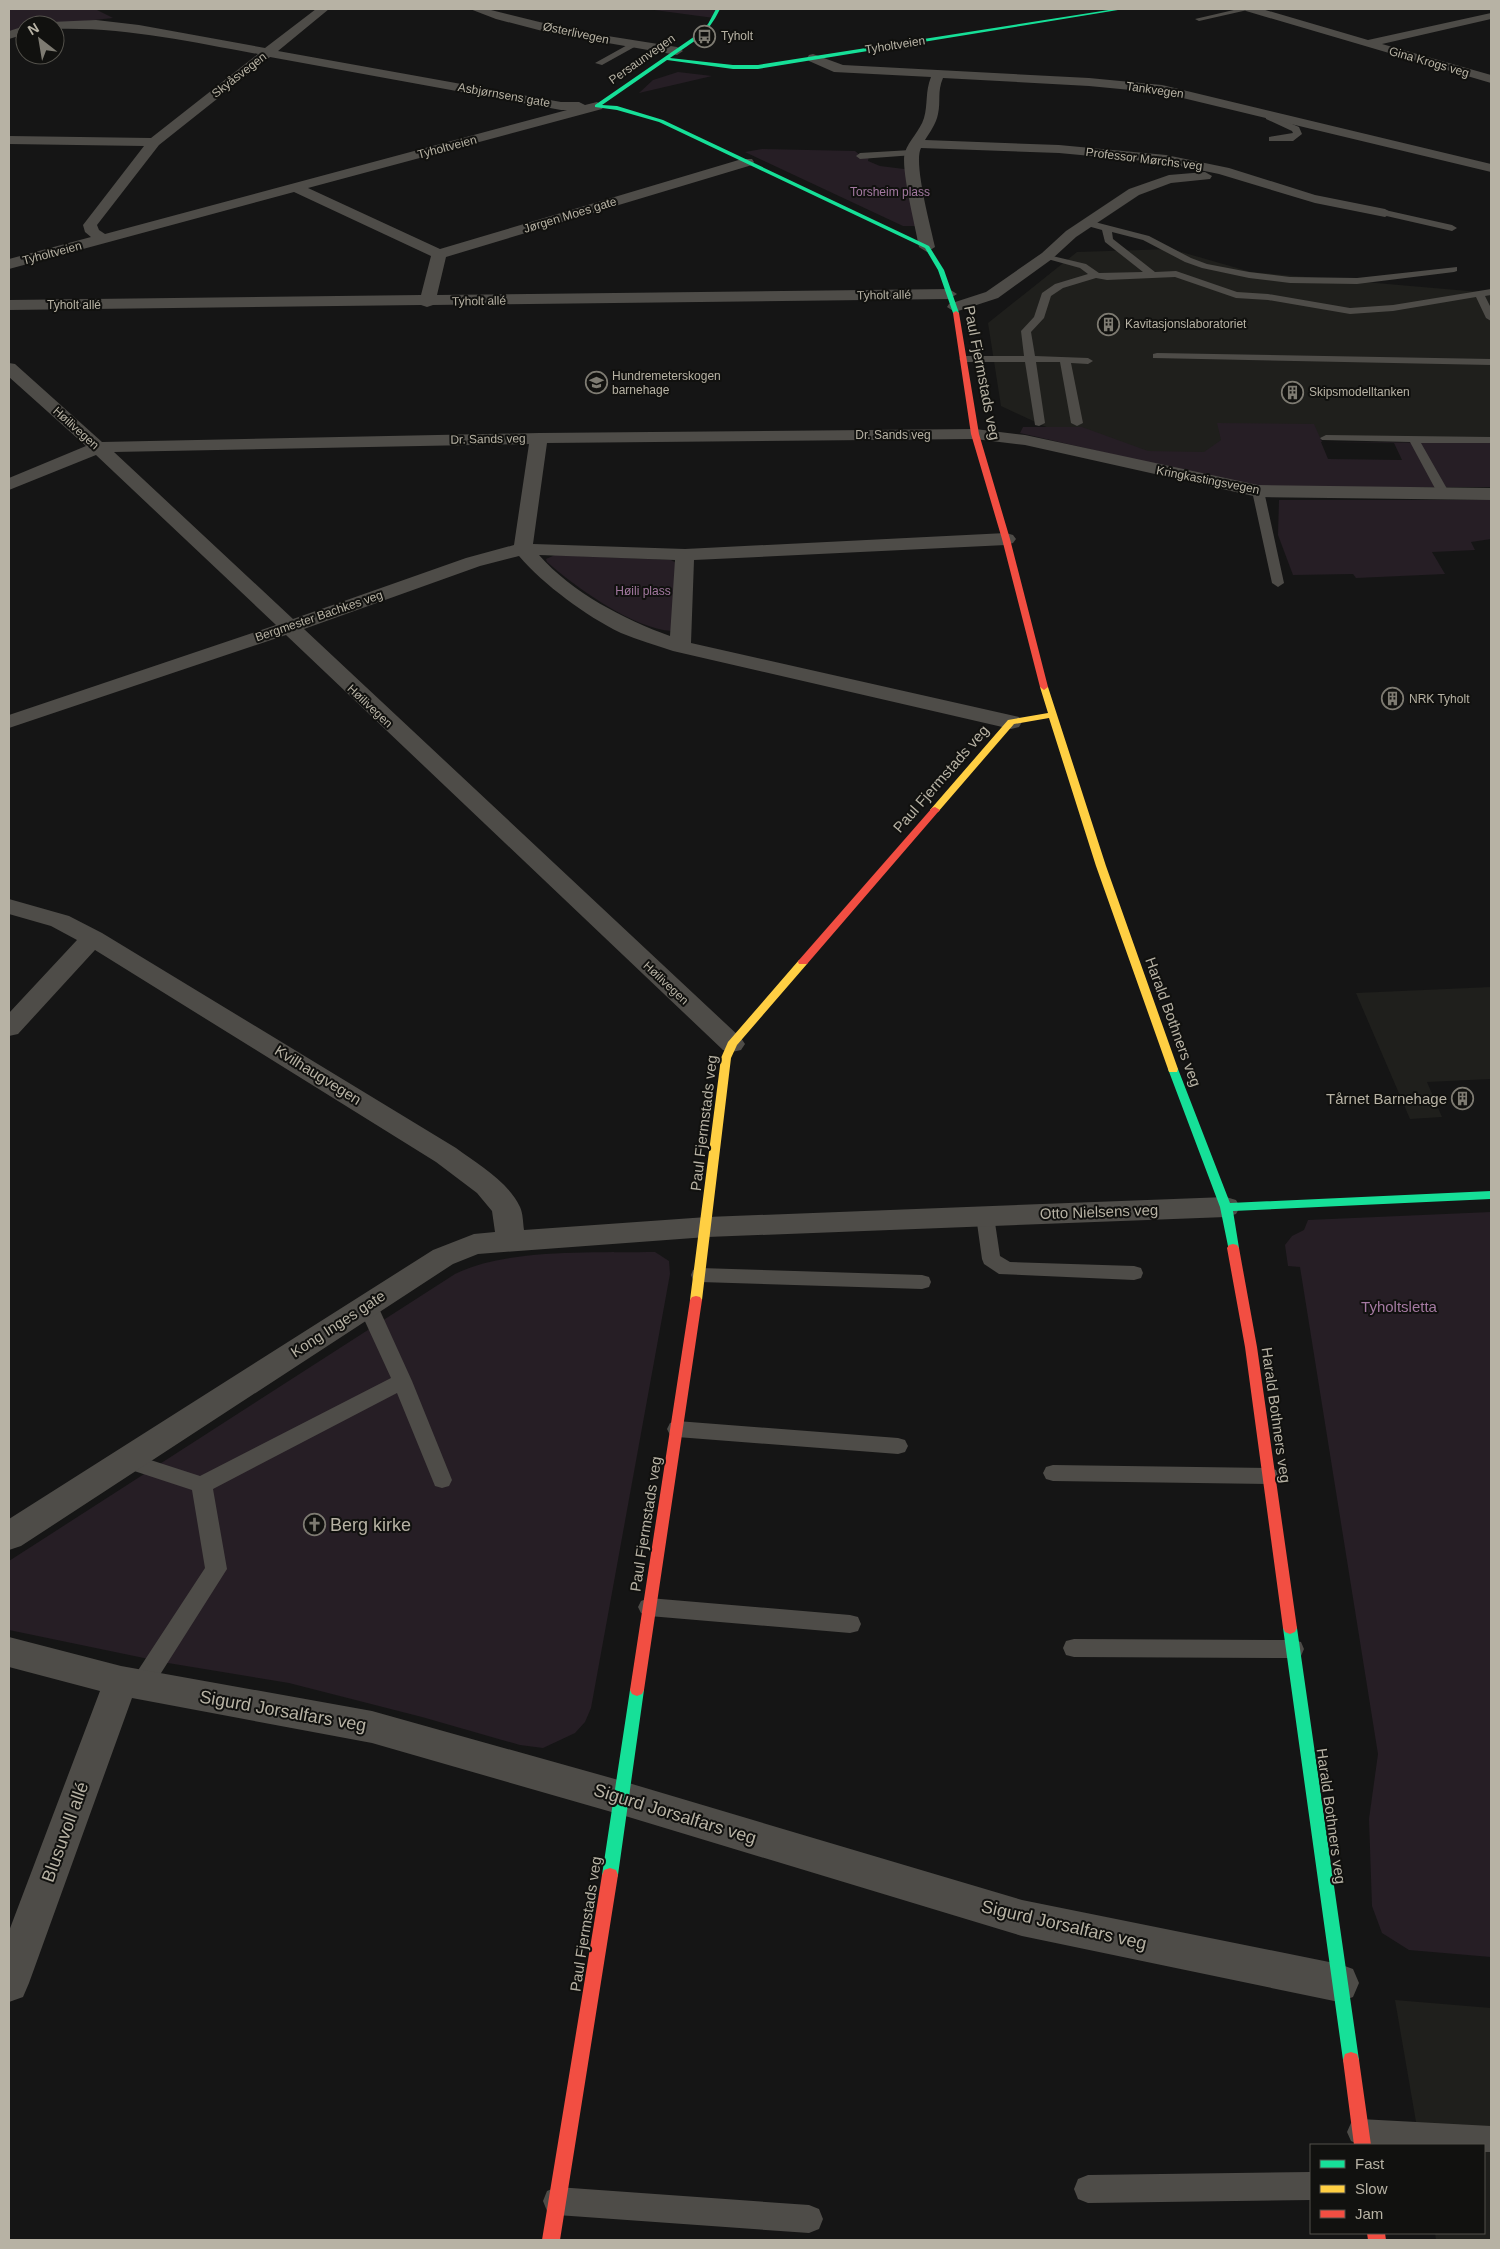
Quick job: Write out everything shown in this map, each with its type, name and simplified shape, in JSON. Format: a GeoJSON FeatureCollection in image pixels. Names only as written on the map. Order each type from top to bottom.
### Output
{"type":"FeatureCollection","features":[{"type":"Feature","properties":{"kind":"street","name":"Skyåsvegen"},"geometry":{"type":"LineString","coordinates":[[104,239],[92,232],[90,225],[154,142],[323,9]]}},
{"type":"Feature","properties":{"kind":"street","name":"Østerlivegen"},"geometry":{"type":"LineString","coordinates":[[476,9],[550,28],[634,45],[672,55]]}},
{"type":"Feature","properties":{"kind":"street","name":"Persaunvegen"},"geometry":{"type":"LineString","coordinates":[[597,106],[672,55],[710,25],[718,9]]}},
{"type":"Feature","properties":{"kind":"street","name":"Tyholtveien"},"geometry":{"type":"LineString","coordinates":[[672,55],[749,67],[1122,9]]}},
{"type":"Feature","properties":{"kind":"street","name":"Gina Krogs veg"},"geometry":{"type":"LineString","coordinates":[[1249,9],[1491,79]]}},
{"type":"Feature","properties":{"kind":"street","name":"Gina Krogs veg"},"geometry":{"type":"LineString","coordinates":[[1368,44],[1491,16]]}},
{"type":"Feature","properties":{"kind":"street","name":"Asbjørnsens gate"},"geometry":{"type":"LineString","coordinates":[[65,26],[96,24],[139,29],[561,106],[617,108],[650,117],[927,247]]}},
{"type":"Feature","properties":{"kind":"street","name":"Tankvegen"},"geometry":{"type":"LineString","coordinates":[[813,58],[834,68],[1143,87],[1182,93],[1491,168]]}},
{"type":"Feature","properties":{"kind":"street"},"geometry":{"type":"LineString","coordinates":[[914,148],[932,112],[931,98],[939,74]]}},
{"type":"Feature","properties":{"kind":"street","name":"Tyholtveien"},"geometry":{"type":"LineString","coordinates":[[9,264],[597,106]]}},
{"type":"Feature","properties":{"kind":"street"},"geometry":{"type":"LineString","coordinates":[[9,140],[154,142]]}},
{"type":"Feature","properties":{"kind":"street","name":"Professor Mørchs veg"},"geometry":{"type":"LineString","coordinates":[[914,148],[1039,148],[1153,158],[1204,165],[1291,193],[1385,213]]}},
{"type":"Feature","properties":{"kind":"street","name":"Paul Fjermstads veg"},"geometry":{"type":"LineString","coordinates":[[551,2240],[622,1798],[700,1275],[726,1058],[732,1044],[1011,722],[1051,716],[1006,539],[976,434],[964,359],[952,301],[941,270],[927,247],[913,177],[914,148]]}},
{"type":"Feature","properties":{"kind":"street","name":"Jørgen Moes gate"},"geometry":{"type":"LineString","coordinates":[[439,254],[747,162]]}},
{"type":"Feature","properties":{"kind":"street","name":"Tyholt allé"},"geometry":{"type":"LineString","coordinates":[[9,305],[952,301],[992,295],[1047,256],[1088,223],[1134,192],[1169,179],[1233,174]]}},
{"type":"Feature","properties":{"kind":"street"},"geometry":{"type":"LineString","coordinates":[[297,188],[439,254],[427,302]]}},
{"type":"Feature","properties":{"kind":"street","name":"Høilivegen"},"geometry":{"type":"LineString","coordinates":[[9,368],[98,447],[288,628],[732,1044]]}},
{"type":"Feature","properties":{"kind":"street","name":"Dr. Sands veg"},"geometry":{"type":"LineString","coordinates":[[9,485],[98,447],[539,438],[976,434]]}},
{"type":"Feature","properties":{"kind":"street","name":"Kringkastingsvegen"},"geometry":{"type":"LineString","coordinates":[[976,434],[1025,440],[1258,491],[1491,494]]}},
{"type":"Feature","properties":{"kind":"street"},"geometry":{"type":"LineString","coordinates":[[539,438],[523,549],[545,574],[628,628],[680,647],[1011,722]]}},
{"type":"Feature","properties":{"kind":"street"},"geometry":{"type":"LineString","coordinates":[[523,549],[685,555],[1006,539]]}},
{"type":"Feature","properties":{"kind":"street","name":"Bergmester Bachkes veg"},"geometry":{"type":"LineString","coordinates":[[9,722],[288,628],[473,562],[523,549]]}},
{"type":"Feature","properties":{"kind":"street"},"geometry":{"type":"LineString","coordinates":[[680,647],[685,555]]}},
{"type":"Feature","properties":{"kind":"street","name":"Harald Bothners veg"},"geometry":{"type":"LineString","coordinates":[[1051,716],[1101,866],[1198,1138],[1226,1207],[1251,1348],[1362,2138]]}},
{"type":"Feature","properties":{"kind":"street","name":"Kvilhaugvegen"},"geometry":{"type":"LineString","coordinates":[[9,906],[60,921],[93,938],[446,1154],[487,1186],[506,1208],[511,1240]]}},
{"type":"Feature","properties":{"kind":"street"},"geometry":{"type":"LineString","coordinates":[[9,1028],[93,938]]}},
{"type":"Feature","properties":{"kind":"street","name":"Otto Nielsens veg"},"geometry":{"type":"LineString","coordinates":[[707,1227],[1491,1195]]}},
{"type":"Feature","properties":{"kind":"street","name":"Kong Inges gate"},"geometry":{"type":"LineString","coordinates":[[9,1536],[129,1461],[367,1304],[443,1257],[474,1244],[707,1227]]}},
{"type":"Feature","properties":{"kind":"street","name":"Sigurd Jorsalfars veg"},"geometry":{"type":"LineString","coordinates":[[9,1652],[131,1683],[372,1728],[622,1798],[1022,1918],[1339,1983]]}},
{"type":"Feature","properties":{"kind":"street","name":"Blusuvoll allé"},"geometry":{"type":"LineString","coordinates":[[9,1983],[131,1683]]}},
{"type":"Feature","properties":{"kind":"lane"},"geometry":{"type":"LineString","coordinates":[[1199,19],[1249,9]]}},
{"type":"Feature","properties":{"kind":"lane"},"geometry":{"type":"LineString","coordinates":[[600,62],[634,45]]}},
{"type":"Feature","properties":{"kind":"lane"},"geometry":{"type":"LineString","coordinates":[[1267,113],[1269,117],[1296,129],[1298,134],[1293,138],[1272,139]]}},
{"type":"Feature","properties":{"kind":"lane"},"geometry":{"type":"LineString","coordinates":[[860,156],[880,156],[890,152],[914,148]]}},
{"type":"Feature","properties":{"kind":"lane","name":"Professor Mørchs veg"},"geometry":{"type":"LineString","coordinates":[[1385,213],[1452,228]]}},
{"type":"Feature","properties":{"kind":"lane"},"geometry":{"type":"LineString","coordinates":[[1088,223],[1107,230],[1146,238],[1188,260],[1205,266],[1249,275],[1290,280],[1357,281],[1454,269]]}},
{"type":"Feature","properties":{"kind":"lane"},"geometry":{"type":"LineString","coordinates":[[1107,230],[1108,240],[1151,274]]}},
{"type":"Feature","properties":{"kind":"lane"},"geometry":{"type":"LineString","coordinates":[[1047,256],[1083,266],[1096,274],[1107,277],[1169,273],[1185,276],[1212,288],[1236,295],[1268,297],[1332,310],[1350,311],[1393,308],[1491,292]]}},
{"type":"Feature","properties":{"kind":"lane"},"geometry":{"type":"LineString","coordinates":[[1039,423],[1026,332],[1039,318],[1046,295],[1059,286],[1096,274]]}},
{"type":"Feature","properties":{"kind":"lane"},"geometry":{"type":"LineString","coordinates":[[1479,294],[1491,318]]}},
{"type":"Feature","properties":{"kind":"lane"},"geometry":{"type":"LineString","coordinates":[[1157,356],[1491,362]]}},
{"type":"Feature","properties":{"kind":"lane"},"geometry":{"type":"LineString","coordinates":[[964,359],[1065,359],[1088,361]]}},
{"type":"Feature","properties":{"kind":"lane"},"geometry":{"type":"LineString","coordinates":[[1065,359],[1077,423]]}},
{"type":"Feature","properties":{"kind":"lane"},"geometry":{"type":"LineString","coordinates":[[1326,438],[1491,440]]}},
{"type":"Feature","properties":{"kind":"lane"},"geometry":{"type":"LineString","coordinates":[[1414,440],[1444,494]]}},
{"type":"Feature","properties":{"kind":"lane"},"geometry":{"type":"LineString","coordinates":[[1258,491],[1278,583]]}},
{"type":"Feature","properties":{"kind":"lane"},"geometry":{"type":"LineString","coordinates":[[985,1216],[991,1259],[1006,1269],[1134,1272]]}},
{"type":"Feature","properties":{"kind":"lane"},"geometry":{"type":"LineString","coordinates":[[700,1275],[922,1282]]}},
{"type":"Feature","properties":{"kind":"lane"},"geometry":{"type":"LineString","coordinates":[[367,1304],[402,1381],[442,1480]]}},
{"type":"Feature","properties":{"kind":"lane"},"geometry":{"type":"LineString","coordinates":[[129,1461],[202,1485],[402,1381]]}},
{"type":"Feature","properties":{"kind":"lane"},"geometry":{"type":"LineString","coordinates":[[677,1429],[898,1446]]}},
{"type":"Feature","properties":{"kind":"lane"},"geometry":{"type":"LineString","coordinates":[[1053,1473],[1269,1476]]}},
{"type":"Feature","properties":{"kind":"lane"},"geometry":{"type":"LineString","coordinates":[[131,1683],[216,1569],[202,1485]]}},
{"type":"Feature","properties":{"kind":"lane"},"geometry":{"type":"LineString","coordinates":[[649,1607],[850,1624]]}},
{"type":"Feature","properties":{"kind":"lane"},"geometry":{"type":"LineString","coordinates":[[1074,1648],[1293,1649]]}},
{"type":"Feature","properties":{"kind":"lane"},"geometry":{"type":"LineString","coordinates":[[1362,2138],[1491,2139]]}},
{"type":"Feature","properties":{"kind":"lane"},"geometry":{"type":"LineString","coordinates":[[1088,2189],[1310,2186]]}},
{"type":"Feature","properties":{"kind":"lane"},"geometry":{"type":"LineString","coordinates":[[557,2201],[809,2219]]}},
{"type":"Feature","properties":{"kind":"shaded area"},"geometry":{"type":"Polygon","coordinates":[[[1171,249],[1251,272],[1491,293],[1491,440],[1299,439],[1245,477],[1057,432],[1001,406],[988,323],[1077,252],[1171,249]]]}},
{"type":"Feature","properties":{"kind":"shaded area"},"geometry":{"type":"Polygon","coordinates":[[[1491,987],[1491,1079],[1427,1082],[1442,1117],[1410,1119],[1356,993],[1491,987]]]}},
{"type":"Feature","properties":{"kind":"shaded area"},"geometry":{"type":"Polygon","coordinates":[[[1395,2000],[1491,2008],[1491,2240],[1436,2240],[1435,2234],[1485,2234],[1485,2144],[1420,2144],[1395,2000]]]}},
{"type":"Feature","properties":{"kind":"green space"},"geometry":{"type":"Polygon","coordinates":[[[9,9],[95,9],[113,18],[65,23],[65,15],[15,15],[15,30],[9,31],[9,9]]]}},
{"type":"Feature","properties":{"kind":"green space"},"geometry":{"type":"Polygon","coordinates":[[[647,9],[717,9],[714,18],[647,9]]]}},
{"type":"Feature","properties":{"kind":"green space"},"geometry":{"type":"Polygon","coordinates":[[[678,72],[712,76],[639,93],[653,80],[678,72]]]}},
{"type":"Feature","properties":{"kind":"green space","name":"Torsheim plass"},"geometry":{"type":"Polygon","coordinates":[[[762,149],[855,151],[861,156],[869,156],[868,161],[880,166],[912,170],[923,226],[903,226],[745,152],[762,149]]]}},
{"type":"Feature","properties":{"kind":"green space"},"geometry":{"type":"Polygon","coordinates":[[[1217,423],[1314,424],[1322,442],[1491,443],[1491,487],[1263,487],[1219,479],[1020,433],[1023,427],[1082,427],[1148,451],[1204,452],[1221,440],[1217,423]],[[1321,442],[1328,459],[1402,460],[1394,443],[1321,442]]]}},
{"type":"Feature","properties":{"kind":"green space"},"geometry":{"type":"Polygon","coordinates":[[[1279,500],[1491,500],[1491,539],[1471,542],[1475,550],[1432,552],[1445,574],[1356,578],[1353,574],[1293,575],[1278,535],[1279,500]]]}},
{"type":"Feature","properties":{"kind":"green space","name":"Høili plass"},"geometry":{"type":"Polygon","coordinates":[[[555,555],[671,560],[678,564],[672,631],[640,623],[589,594],[547,562],[546,559],[555,555]]]}},
{"type":"Feature","properties":{"kind":"green space","name":"Tyholtsletta"},"geometry":{"type":"Polygon","coordinates":[[[1491,1212],[1491,1957],[1409,1950],[1382,1933],[1372,1906],[1369,1819],[1378,1754],[1300,1267],[1288,1266],[1285,1245],[1292,1236],[1304,1230],[1308,1220],[1491,1212]]]}},
{"type":"Feature","properties":{"kind":"green space"},"geometry":{"type":"Polygon","coordinates":[[[655,1252],[669,1261],[670,1274],[591,1708],[585,1722],[575,1733],[543,1748],[520,1745],[422,1717],[289,1683],[168,1663],[9,1630],[9,1561],[455,1274],[476,1266],[526,1256],[655,1252]]]}},
{"type":"Feature","properties":{"kind":"traffic: fast"},"geometry":{"type":"LineString","coordinates":[[597,106],[700,35],[710,25],[718,9]]}},
{"type":"Feature","properties":{"kind":"traffic: fast"},"geometry":{"type":"LineString","coordinates":[[667,59],[733,67],[758,67],[1122,9]]}},
{"type":"Feature","properties":{"kind":"traffic: fast"},"geometry":{"type":"LineString","coordinates":[[597,106],[617,108],[661,121],[927,247],[941,270],[956,313]]}},
{"type":"Feature","properties":{"kind":"traffic: fast"},"geometry":{"type":"LineString","coordinates":[[1173,1069],[1226,1207],[1233,1248]]}},
{"type":"Feature","properties":{"kind":"traffic: fast"},"geometry":{"type":"LineString","coordinates":[[1226,1207],[1491,1195]]}},
{"type":"Feature","properties":{"kind":"traffic: fast"},"geometry":{"type":"LineString","coordinates":[[1290,1628],[1351,2060]]}},
{"type":"Feature","properties":{"kind":"traffic: fast"},"geometry":{"type":"LineString","coordinates":[[610,1875],[637,1690]]}},
{"type":"Feature","properties":{"kind":"traffic: slow"},"geometry":{"type":"LineString","coordinates":[[1044,687],[1101,866],[1173,1069]]}},
{"type":"Feature","properties":{"kind":"traffic: slow"},"geometry":{"type":"LineString","coordinates":[[935,810],[1011,722],[1051,715]]}},
{"type":"Feature","properties":{"kind":"traffic: slow"},"geometry":{"type":"LineString","coordinates":[[696,1300],[726,1058],[732,1044],[803,962]]}},
{"type":"Feature","properties":{"kind":"traffic: jam"},"geometry":{"type":"LineString","coordinates":[[956,313],[975,434],[1006,539],[1044,687]]}},
{"type":"Feature","properties":{"kind":"traffic: jam"},"geometry":{"type":"LineString","coordinates":[[803,962],[935,810]]}},
{"type":"Feature","properties":{"kind":"traffic: jam"},"geometry":{"type":"LineString","coordinates":[[1233,1248],[1251,1347],[1290,1628]]}},
{"type":"Feature","properties":{"kind":"traffic: jam"},"geometry":{"type":"LineString","coordinates":[[637,1690],[696,1300]]}},
{"type":"Feature","properties":{"kind":"traffic: jam"},"geometry":{"type":"LineString","coordinates":[[551,2240],[610,1875]]}},
{"type":"Feature","properties":{"kind":"traffic: jam"},"geometry":{"type":"LineString","coordinates":[[1351,2060],[1363,2144]]}},
{"type":"Feature","properties":{"kind":"traffic: jam"},"geometry":{"type":"LineString","coordinates":[[1376,2234],[1377,2240]]}},
{"type":"Feature","properties":{"kind":"place","name":"Tyholt"},"geometry":{"type":"Point","coordinates":[705,36]}},
{"type":"Feature","properties":{"kind":"place","name":"Kavitasjonslaboratoriet"},"geometry":{"type":"Point","coordinates":[1109,324]}},
{"type":"Feature","properties":{"kind":"place","name":"Hundremeterskogen barnehage"},"geometry":{"type":"Point","coordinates":[596,383]}},
{"type":"Feature","properties":{"kind":"place","name":"Skipsmodelltanken"},"geometry":{"type":"Point","coordinates":[1293,392]}},
{"type":"Feature","properties":{"kind":"place","name":"NRK Tyholt"},"geometry":{"type":"Point","coordinates":[1393,699]}},
{"type":"Feature","properties":{"kind":"place","name":"Tårnet Barnehage"},"geometry":{"type":"Point","coordinates":[1463,1099]}},
{"type":"Feature","properties":{"kind":"place","name":"Berg kirke"},"geometry":{"type":"Point","coordinates":[314,1525]}}]}
